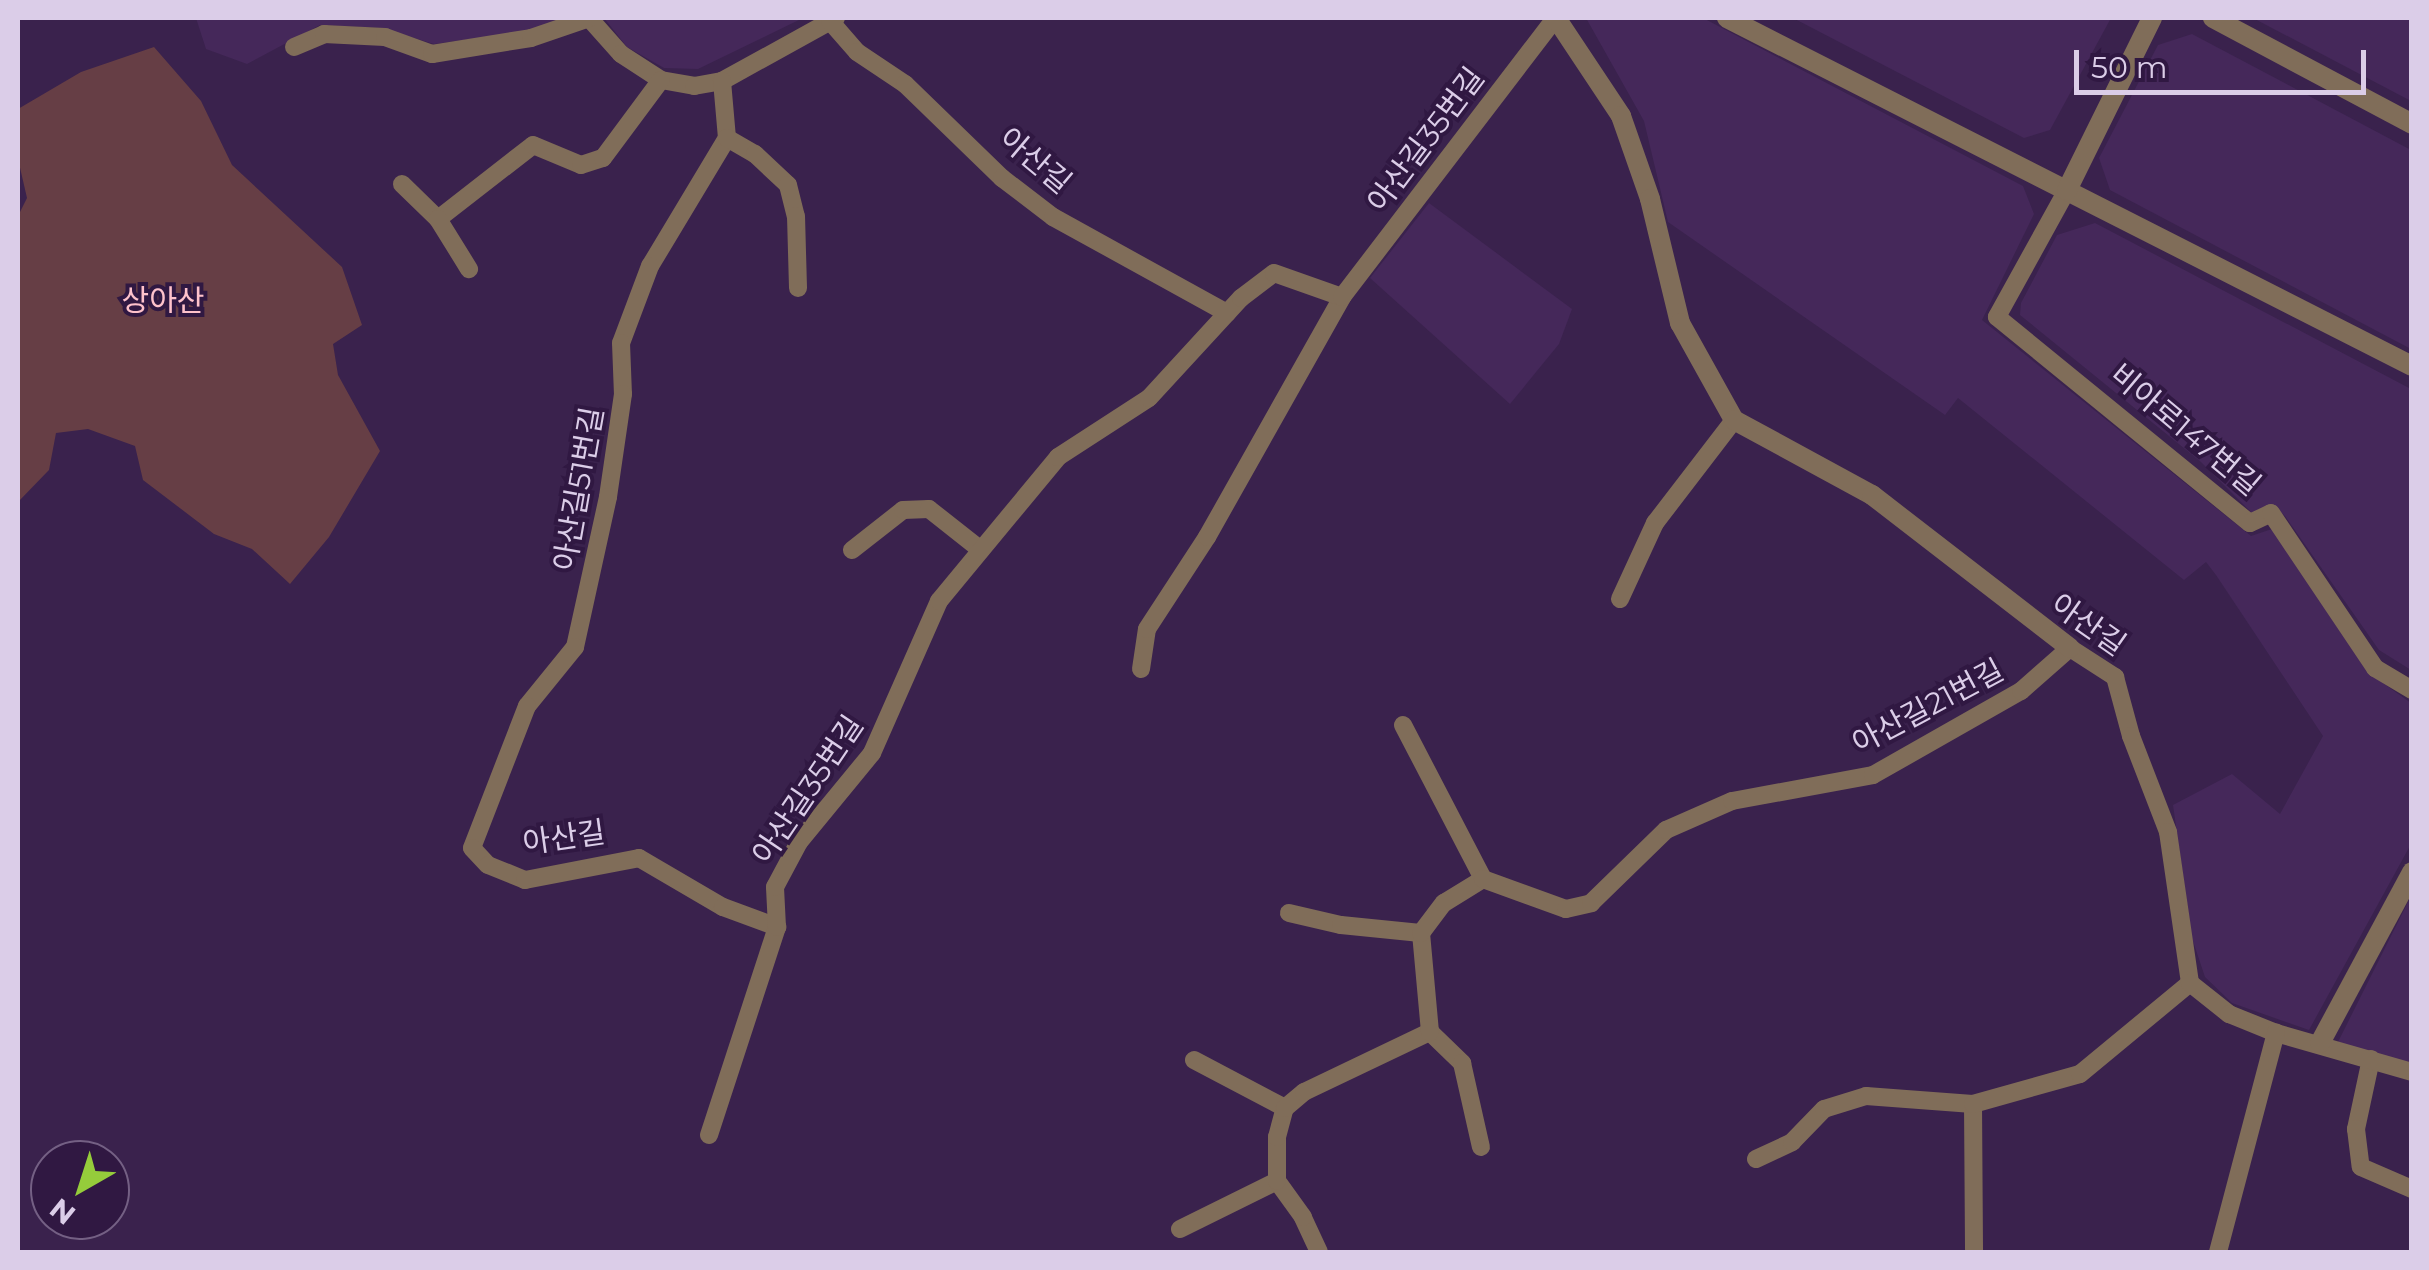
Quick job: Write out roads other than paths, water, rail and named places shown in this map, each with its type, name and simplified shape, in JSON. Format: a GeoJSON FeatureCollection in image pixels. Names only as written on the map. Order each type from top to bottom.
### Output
{"type":"FeatureCollection","features":[{"type":"Feature","properties":{"kind":"street"},"geometry":{"type":"LineString","coordinates":[[1555,18],[1621,116],[1650,199],[1680,323],[1734,420]]}},
{"type":"Feature","properties":{"kind":"street"},"geometry":{"type":"LineString","coordinates":[[1727,18],[2412,366]]}},
{"type":"Feature","properties":{"kind":"street","name":"비아로147번길"},"geometry":{"type":"LineString","coordinates":[[2067,190],[2152,18]]}},
{"type":"Feature","properties":{"kind":"street"},"geometry":{"type":"LineString","coordinates":[[2213,18],[2412,124]]}},
{"type":"Feature","properties":{"kind":"street","name":"아산길"},"geometry":{"type":"LineString","coordinates":[[1734,420],[1872,496],[2070,648]]}},
{"type":"Feature","properties":{"kind":"street"},"geometry":{"type":"LineString","coordinates":[[2320,1043],[2412,872]]}},
{"type":"Feature","properties":{"kind":"lane"},"geometry":{"type":"LineString","coordinates":[[294,47],[324,34],[384,37],[432,54],[531,38],[589,18],[621,54],[660,80],[603,158],[581,165],[534,145],[438,220]]}},
{"type":"Feature","properties":{"kind":"lane","name":"아산길35번길"},"geometry":{"type":"LineString","coordinates":[[1140,669],[1147,629],[1207,537],[1342,297],[1555,18]]}},
{"type":"Feature","properties":{"kind":"lane","name":"아산길"},"geometry":{"type":"LineString","coordinates":[[660,80],[694,86],[722,81],[833,19],[857,52],[905,84],[1002,178],[1040,207],[1228,313]]}},
{"type":"Feature","properties":{"kind":"lane"},"geometry":{"type":"LineString","coordinates":[[722,81],[727,138],[755,154],[788,185],[796,216],[798,288]]}},
{"type":"Feature","properties":{"kind":"lane","name":"아산길51번길"},"geometry":{"type":"LineString","coordinates":[[472,848],[527,706],[575,648],[596,564],[624,394],[620,343],[650,266],[727,138]]}},
{"type":"Feature","properties":{"kind":"lane"},"geometry":{"type":"LineString","coordinates":[[402,184],[438,220],[470,269]]}},
{"type":"Feature","properties":{"kind":"lane","name":"비아로147번길"},"geometry":{"type":"LineString","coordinates":[[2067,190],[1997,316],[2250,524],[2271,513],[2375,668],[2412,690]]}},
{"type":"Feature","properties":{"kind":"lane","name":"아산길35번길"},"geometry":{"type":"LineString","coordinates":[[709,1135],[730,1060],[762,979],[777,927],[775,887],[799,842],[872,753],[939,601],[1058,456],[1149,398],[1228,313],[1274,273],[1342,297]]}},
{"type":"Feature","properties":{"kind":"lane"},"geometry":{"type":"LineString","coordinates":[[1620,599],[1655,524],[1734,420]]}},
{"type":"Feature","properties":{"kind":"lane"},"geometry":{"type":"LineString","coordinates":[[852,550],[903,510],[929,509],[981,550]]}},
{"type":"Feature","properties":{"kind":"lane","name":"아산길"},"geometry":{"type":"LineString","coordinates":[[2070,648],[2115,677],[2132,736],[2168,832],[2190,983]]}},
{"type":"Feature","properties":{"kind":"lane","name":"아산길21번길"},"geometry":{"type":"LineString","coordinates":[[1483,879],[1566,908],[1591,903],[1666,830],[1732,801],[1873,775],[2021,690],[2070,648]]}},
{"type":"Feature","properties":{"kind":"lane"},"geometry":{"type":"LineString","coordinates":[[1402,725],[1483,879],[1444,903],[1421,932],[1430,1032],[1462,1063],[1481,1147]]}},
{"type":"Feature","properties":{"kind":"lane","name":"아산길"},"geometry":{"type":"LineString","coordinates":[[472,848],[488,864],[524,880],[639,858],[723,907],[777,927]]}},
{"type":"Feature","properties":{"kind":"lane"},"geometry":{"type":"LineString","coordinates":[[1289,912],[1341,924],[1421,932]]}},
{"type":"Feature","properties":{"kind":"lane"},"geometry":{"type":"LineString","coordinates":[[1756,1158],[1792,1142],[1824,1110],[1866,1096],[1973,1104],[2080,1074],[2190,983],[2229,1014],[2276,1033],[2412,1072]]}},
{"type":"Feature","properties":{"kind":"lane"},"geometry":{"type":"LineString","coordinates":[[1319,1252],[1303,1217],[1277,1181],[1277,1137],[1284,1108],[1304,1092],[1430,1032]]}},
{"type":"Feature","properties":{"kind":"lane"},"geometry":{"type":"LineString","coordinates":[[2218,1252],[2276,1033]]}},
{"type":"Feature","properties":{"kind":"lane"},"geometry":{"type":"LineString","coordinates":[[2371,1059],[2356,1129],[2361,1167],[2412,1189]]}},
{"type":"Feature","properties":{"kind":"lane"},"geometry":{"type":"LineString","coordinates":[[1194,1060],[1284,1108]]}},
{"type":"Feature","properties":{"kind":"lane"},"geometry":{"type":"LineString","coordinates":[[1973,1104],[1974,1252]]}},
{"type":"Feature","properties":{"kind":"lane"},"geometry":{"type":"LineString","coordinates":[[1180,1229],[1277,1181]]}},
{"type":"Feature","properties":{"kind":"park label","name":"상아산"},"geometry":{"type":"Point","coordinates":[163,301]}}]}
